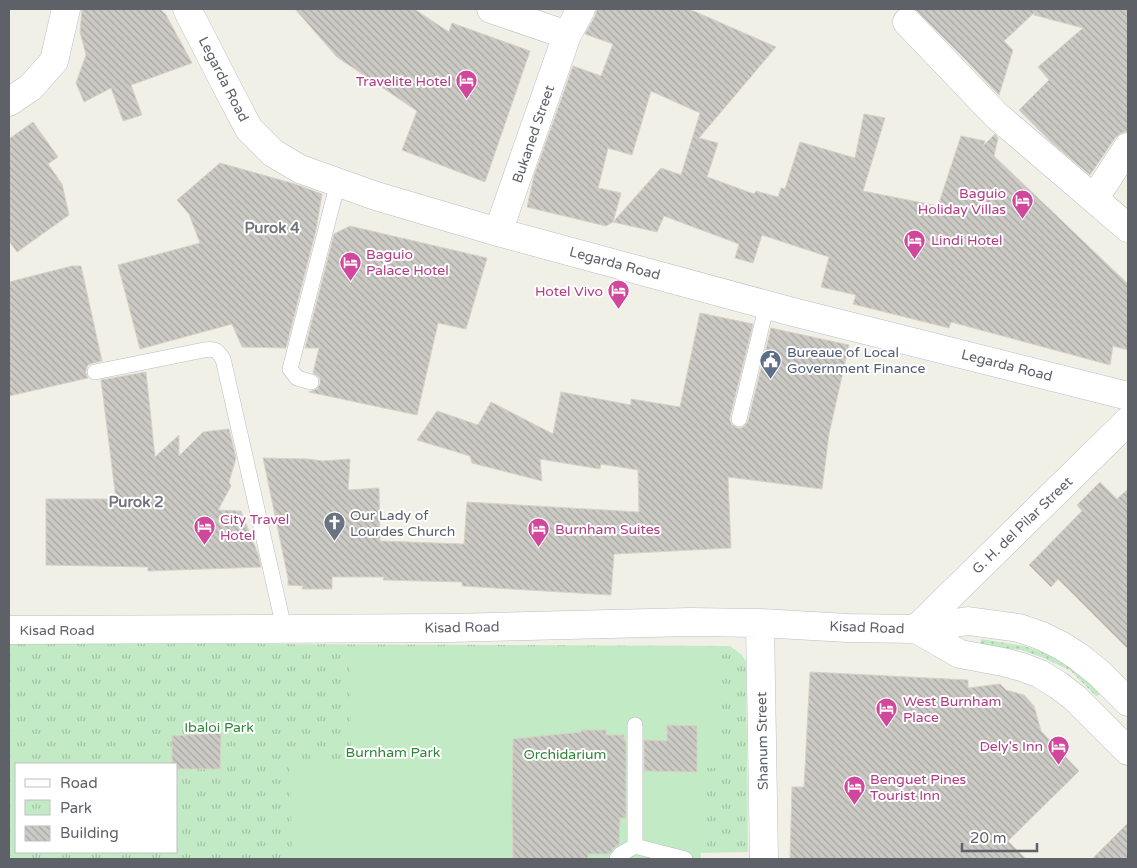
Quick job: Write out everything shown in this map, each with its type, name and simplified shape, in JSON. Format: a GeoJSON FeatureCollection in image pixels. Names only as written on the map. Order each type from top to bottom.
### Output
{"type":"FeatureCollection","features":[{"type":"Feature","properties":{"kind":"main road"},"geometry":{"type":"LineString","coordinates":[[9,102],[31,87],[54,61],[66,9]]}},
{"type":"Feature","properties":{"kind":"main road","name":"Legarda Road"},"geometry":{"type":"LineString","coordinates":[[187,9],[250,129],[273,153],[300,169],[376,196],[498,232],[803,314],[1128,396]]}},
{"type":"Feature","properties":{"kind":"main road"},"geometry":{"type":"LineString","coordinates":[[491,9],[567,35]]}},
{"type":"Feature","properties":{"kind":"main road","name":"Bukaned Street"},"geometry":{"type":"LineString","coordinates":[[498,232],[567,35],[581,9]]}},
{"type":"Feature","properties":{"kind":"main road"},"geometry":{"type":"LineString","coordinates":[[908,22],[996,115],[1128,228]]}},
{"type":"Feature","properties":{"kind":"main road"},"geometry":{"type":"LineString","coordinates":[[1094,199],[1128,147]]}},
{"type":"Feature","properties":{"kind":"main road","name":"G. H. del Pilar Street"},"geometry":{"type":"LineString","coordinates":[[916,629],[1128,421]]}},
{"type":"Feature","properties":{"kind":"main road","name":"Kisad Road"},"geometry":{"type":"LineString","coordinates":[[9,630],[460,628],[690,622],[916,629],[968,620],[1019,628],[1042,636],[1079,657],[1122,695]]}},
{"type":"Feature","properties":{"kind":"main road","name":"Shanum Street"},"geometry":{"type":"LineString","coordinates":[[760,623],[764,859]]}},
{"type":"Feature","properties":{"kind":"main road"},"geometry":{"type":"LineString","coordinates":[[916,629],[960,654],[1003,662],[1040,674],[1075,698],[1128,751]]}},
{"type":"Feature","properties":{"kind":"main road"},"geometry":{"type":"LineString","coordinates":[[1091,714],[1122,695]]}},
{"type":"Feature","properties":{"kind":"lane"},"geometry":{"type":"LineString","coordinates":[[311,382],[297,378],[290,369],[338,182]]}},
{"type":"Feature","properties":{"kind":"lane"},"geometry":{"type":"LineString","coordinates":[[739,419],[767,304]]}},
{"type":"Feature","properties":{"kind":"lane"},"geometry":{"type":"LineString","coordinates":[[95,372],[210,348],[219,353],[224,359],[284,628]]}},
{"type":"Feature","properties":{"kind":"lane"},"geometry":{"type":"LineString","coordinates":[[635,725],[635,846]]}},
{"type":"Feature","properties":{"kind":"lane"},"geometry":{"type":"LineString","coordinates":[[617,859],[635,846],[685,859]]}},
{"type":"Feature","properties":{"kind":"green space"},"geometry":{"type":"Polygon","coordinates":[[[981,639],[1024,646],[1074,666],[1100,692],[1099,695],[1096,696],[1071,671],[1044,658],[1021,650],[980,645],[981,639]]]}},
{"type":"Feature","properties":{"kind":"green space","name":"Burnham Park"},"geometry":{"type":"Polygon","coordinates":[[[9,643],[730,646],[742,655],[746,662],[748,852],[700,853],[701,859],[9,859],[9,643]]]}},
{"type":"Feature","properties":{"kind":"green space","name":"Orchidarium"},"geometry":{"type":"Polygon","coordinates":[[[706,646],[714,652],[718,663],[719,768],[702,768],[701,859],[292,859],[290,765],[351,763],[350,649],[706,646]]]}},
{"type":"Feature","properties":{"kind":"building"},"geometry":{"type":"Polygon","coordinates":[[[82,9],[160,9],[166,15],[192,63],[131,85],[142,115],[123,121],[111,88],[84,102],[76,83],[86,55],[80,32],[82,9]]]}},
{"type":"Feature","properties":{"kind":"building"},"geometry":{"type":"Polygon","coordinates":[[[295,9],[414,9],[449,32],[452,23],[530,51],[485,182],[402,150],[417,111],[337,57],[295,9]]]}},
{"type":"Feature","properties":{"kind":"building"},"geometry":{"type":"Polygon","coordinates":[[[597,9],[689,9],[776,47],[699,138],[718,143],[707,177],[754,194],[756,191],[778,197],[781,188],[785,189],[800,142],[855,158],[864,114],[885,118],[863,191],[938,206],[961,136],[985,141],[983,146],[995,134],[998,138],[994,156],[1128,284],[1128,350],[1113,346],[1110,365],[951,322],[949,328],[853,304],[856,295],[821,287],[829,257],[762,235],[753,263],[735,258],[739,244],[664,216],[657,232],[613,222],[606,226],[527,207],[534,176],[573,66],[601,76],[613,44],[585,34],[597,9]],[[651,91],[632,155],[608,148],[598,188],[621,193],[613,222],[661,168],[681,175],[700,113],[651,91]]]}},
{"type":"Feature","properties":{"kind":"building"},"geometry":{"type":"Polygon","coordinates":[[[915,9],[1128,9],[1128,131],[1121,133],[1115,138],[1090,175],[1050,141],[1019,110],[1049,80],[1038,67],[1083,28],[1034,15],[1035,12],[1004,41],[1013,50],[999,95],[915,9]]]}},
{"type":"Feature","properties":{"kind":"building"},"geometry":{"type":"Polygon","coordinates":[[[33,122],[58,157],[48,164],[62,184],[69,215],[17,252],[9,241],[9,139],[33,122]]]}},
{"type":"Feature","properties":{"kind":"building"},"geometry":{"type":"Polygon","coordinates":[[[220,163],[295,184],[322,194],[316,230],[286,348],[242,347],[232,324],[140,349],[118,265],[200,243],[189,214],[177,200],[220,163]]]}},
{"type":"Feature","properties":{"kind":"building"},"geometry":{"type":"Polygon","coordinates":[[[350,226],[487,258],[466,329],[438,323],[417,415],[309,392],[317,389],[320,384],[320,379],[313,373],[319,348],[305,348],[334,234],[350,226]]]}},
{"type":"Feature","properties":{"kind":"building"},"geometry":{"type":"Polygon","coordinates":[[[72,266],[81,266],[102,361],[88,365],[86,373],[88,378],[9,396],[9,282],[72,266]]]}},
{"type":"Feature","properties":{"kind":"building"},"geometry":{"type":"Polygon","coordinates":[[[700,313],[753,324],[730,417],[732,425],[737,428],[745,426],[748,421],[771,328],[849,345],[829,434],[822,489],[728,477],[731,548],[614,554],[611,595],[462,586],[462,582],[383,580],[384,577],[332,577],[332,589],[302,589],[303,586],[288,585],[263,458],[323,461],[350,459],[348,490],[379,488],[380,541],[464,544],[467,502],[639,512],[638,470],[601,464],[600,469],[540,459],[542,481],[472,463],[470,456],[417,440],[437,411],[478,425],[491,402],[553,434],[561,392],[631,405],[631,399],[680,407],[700,313]]]}},
{"type":"Feature","properties":{"kind":"building"},"geometry":{"type":"Polygon","coordinates":[[[146,372],[155,457],[179,435],[179,456],[203,432],[229,429],[236,458],[229,482],[231,486],[218,510],[241,511],[258,554],[261,567],[148,571],[148,567],[46,565],[46,499],[116,499],[101,380],[146,372]]]}},
{"type":"Feature","properties":{"kind":"building"},"geometry":{"type":"Polygon","coordinates":[[[1100,482],[1117,499],[1128,489],[1128,649],[1058,579],[1051,587],[1029,565],[1082,511],[1077,505],[1100,482]]]}},
{"type":"Feature","properties":{"kind":"building"},"geometry":{"type":"Polygon","coordinates":[[[810,672],[968,680],[968,688],[1000,684],[1006,690],[1024,695],[1034,706],[1041,731],[1079,771],[1008,841],[1026,859],[790,859],[792,787],[804,787],[810,672]]]}},
{"type":"Feature","properties":{"kind":"building"},"geometry":{"type":"Polygon","coordinates":[[[667,725],[697,726],[697,772],[644,771],[644,740],[667,741],[667,725]]]}},
{"type":"Feature","properties":{"kind":"building"},"geometry":{"type":"Polygon","coordinates":[[[581,730],[606,730],[606,735],[624,735],[624,740],[626,740],[626,818],[620,818],[619,844],[609,854],[588,854],[588,859],[513,859],[513,739],[581,732],[581,730]]]}},
{"type":"Feature","properties":{"kind":"building"},"geometry":{"type":"Polygon","coordinates":[[[221,733],[220,769],[178,769],[178,763],[172,763],[172,736],[221,733]]]}},
{"type":"Feature","properties":{"kind":"building"},"geometry":{"type":"Polygon","coordinates":[[[1128,823],[1128,859],[1092,859],[1128,823]]]}},
{"type":"Feature","properties":{"kind":"place","name":"Travelite Hotel"},"geometry":{"type":"Point","coordinates":[467,100]}},
{"type":"Feature","properties":{"kind":"place","name":"Baguio Holiday Villas"},"geometry":{"type":"Point","coordinates":[1022,220]}},
{"type":"Feature","properties":{"kind":"place","name":"Lindi Hotel"},"geometry":{"type":"Point","coordinates":[915,259]}},
{"type":"Feature","properties":{"kind":"place","name":"Baguio Palace Hotel"},"geometry":{"type":"Point","coordinates":[350,281]}},
{"type":"Feature","properties":{"kind":"place","name":"Hotel Vivo"},"geometry":{"type":"Point","coordinates":[619,310]}},
{"type":"Feature","properties":{"kind":"place","name":"Bureaue of Local Government Finance"},"geometry":{"type":"Point","coordinates":[771,379]}},
{"type":"Feature","properties":{"kind":"place","name":"Our Lady of Lourdes Church"},"geometry":{"type":"Point","coordinates":[334,542]}},
{"type":"Feature","properties":{"kind":"place","name":"City Travel Hotel"},"geometry":{"type":"Point","coordinates":[204,546]}},
{"type":"Feature","properties":{"kind":"place","name":"Burnham Suites"},"geometry":{"type":"Point","coordinates":[539,548]}},
{"type":"Feature","properties":{"kind":"place","name":"West Burnham Place"},"geometry":{"type":"Point","coordinates":[887,728]}},
{"type":"Feature","properties":{"kind":"place","name":"Dely's Inn"},"geometry":{"type":"Point","coordinates":[1059,765]}},
{"type":"Feature","properties":{"kind":"place","name":"Benguet Pines Tourist Inn"},"geometry":{"type":"Point","coordinates":[854,806]}},
{"type":"Feature","properties":{"kind":"district","name":"Purok 4"},"geometry":{"type":"Point","coordinates":[272,228]}},
{"type":"Feature","properties":{"kind":"district","name":"Purok 2"},"geometry":{"type":"Point","coordinates":[136,502]}},
{"type":"Feature","properties":{"kind":"park label","name":"Ibaloi Park"},"geometry":{"type":"Point","coordinates":[219,727]}}]}
